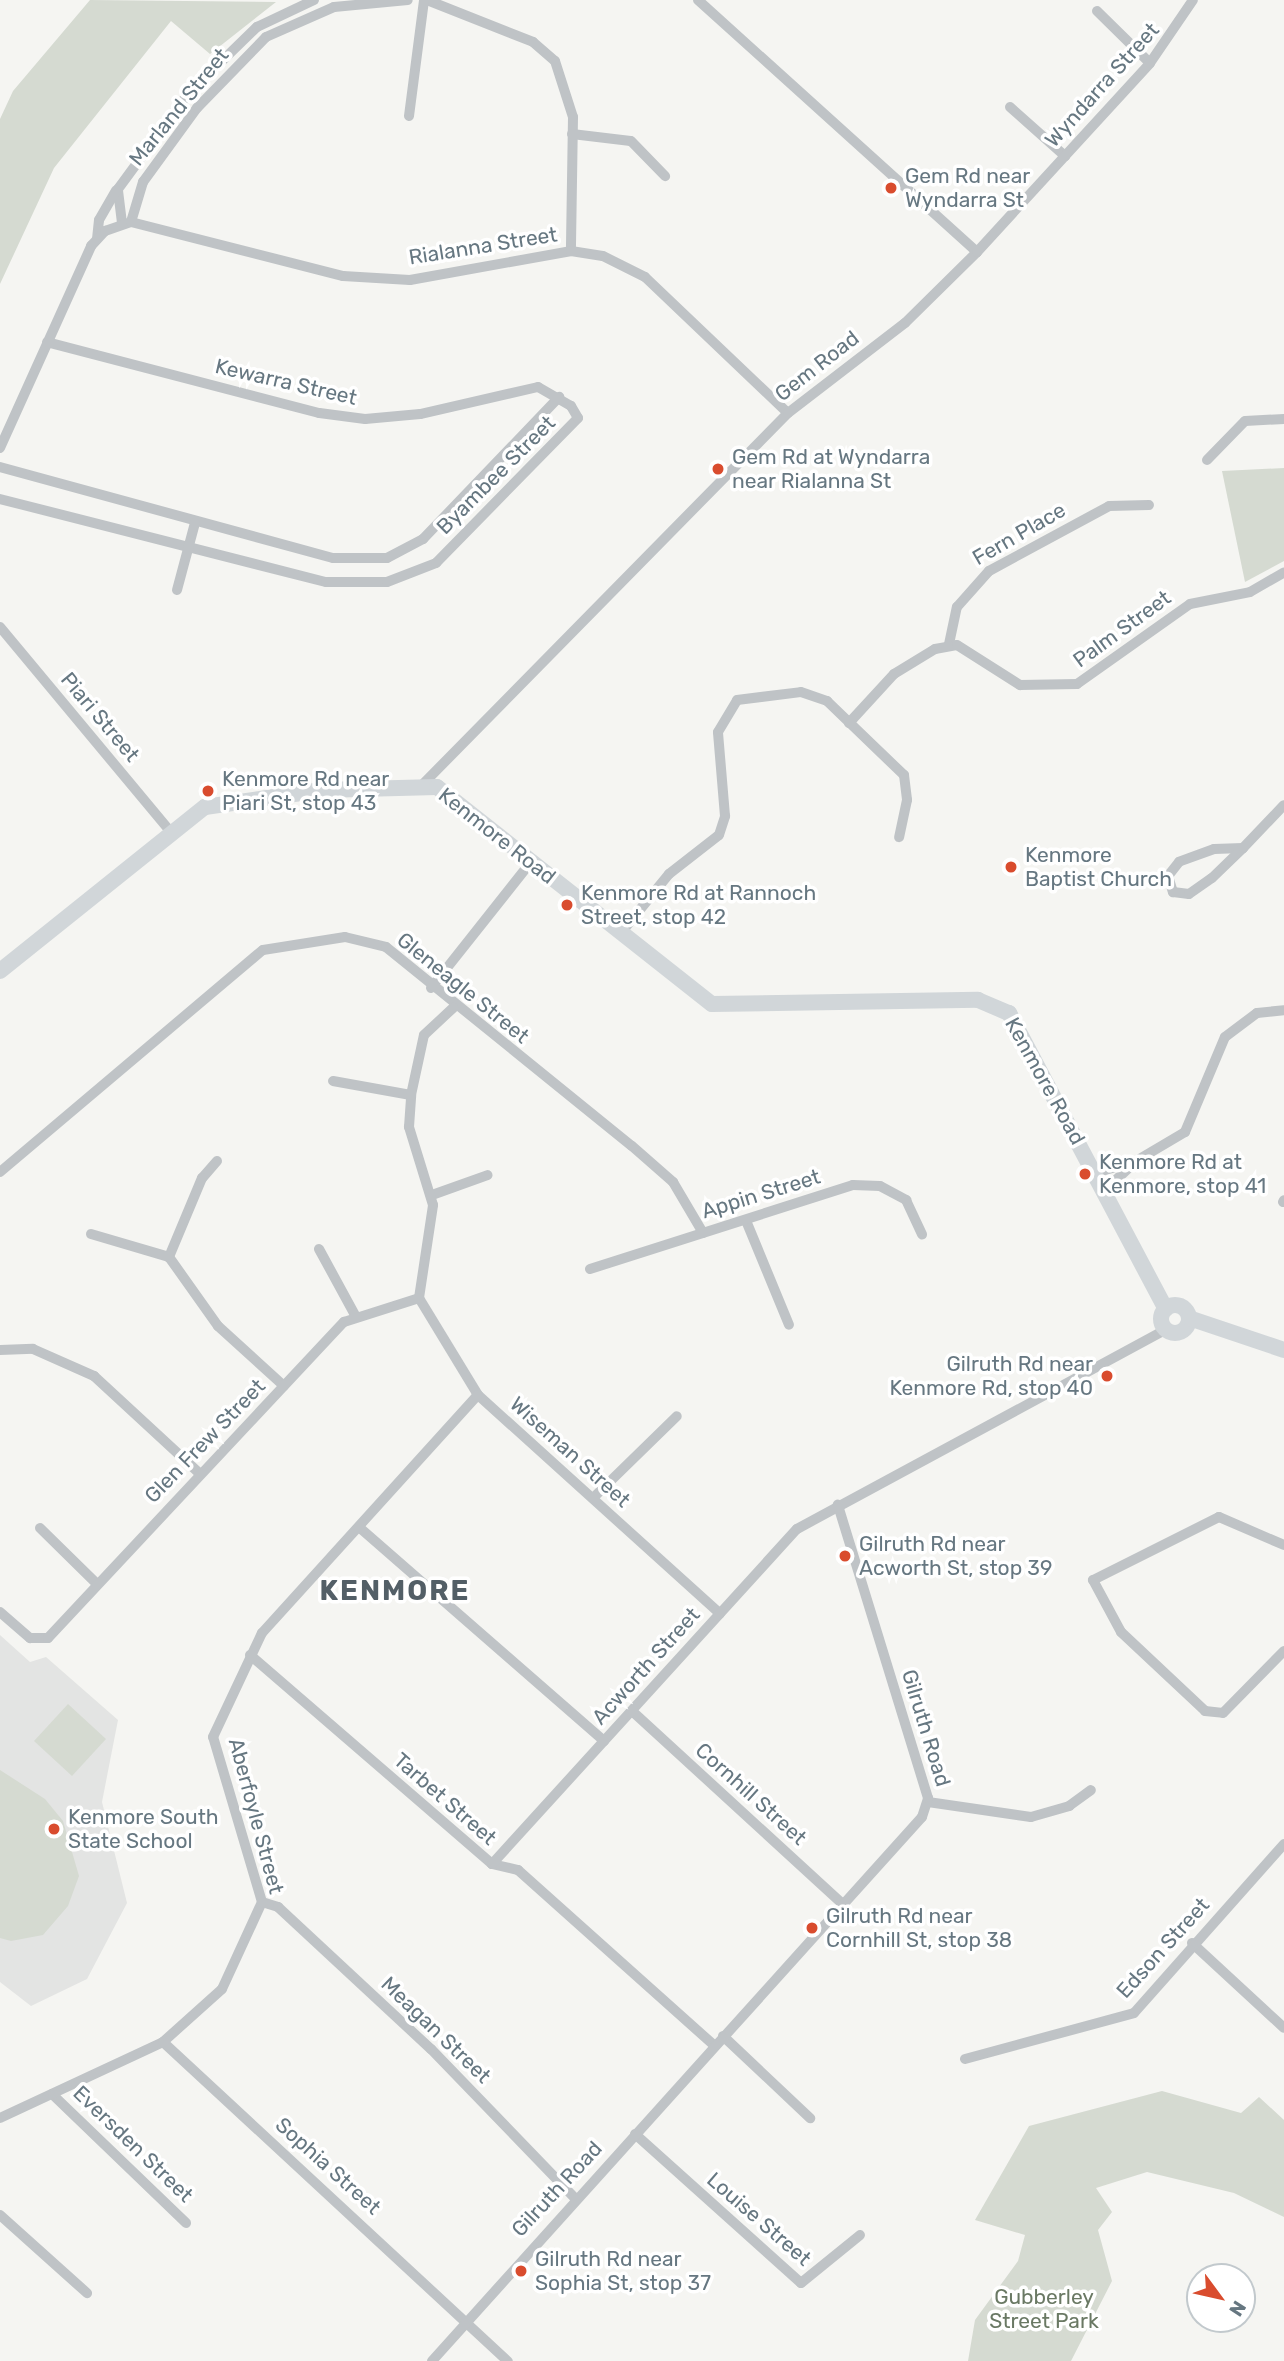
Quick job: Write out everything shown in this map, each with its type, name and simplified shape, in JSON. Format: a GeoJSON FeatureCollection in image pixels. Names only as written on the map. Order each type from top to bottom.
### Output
{"type":"FeatureCollection","features":[{"type":"Feature","properties":{"kind":"street","name":"Marland Street"},"geometry":{"type":"LineString","coordinates":[[0,448],[97,239],[99,220],[118,189],[225,53],[257,27],[314,0]]}},
{"type":"Feature","properties":{"kind":"street","name":"Marland Street"},"geometry":{"type":"LineString","coordinates":[[126,223],[138,190],[197,107],[266,37],[334,6],[408,0]]}},
{"type":"Feature","properties":{"kind":"street"},"geometry":{"type":"LineString","coordinates":[[409,116],[425,0],[533,42],[555,61],[567,86],[572,134],[571,251]]}},
{"type":"Feature","properties":{"kind":"street"},"geometry":{"type":"LineString","coordinates":[[698,0],[977,252]]}},
{"type":"Feature","properties":{"kind":"street","name":"Wyndarra Street"},"geometry":{"type":"LineString","coordinates":[[977,252],[1150,63],[1193,0]]}},
{"type":"Feature","properties":{"kind":"street"},"geometry":{"type":"LineString","coordinates":[[1097,11],[1150,63]]}},
{"type":"Feature","properties":{"kind":"street"},"geometry":{"type":"LineString","coordinates":[[1010,107],[1065,156]]}},
{"type":"Feature","properties":{"kind":"street"},"geometry":{"type":"LineString","coordinates":[[572,134],[631,141],[665,176]]}},
{"type":"Feature","properties":{"kind":"street","name":"Marland Street"},"geometry":{"type":"LineString","coordinates":[[118,189],[126,223]]}},
{"type":"Feature","properties":{"kind":"street"},"geometry":{"type":"LineString","coordinates":[[97,239],[126,223]]}},
{"type":"Feature","properties":{"kind":"street","name":"Rialanna Street"},"geometry":{"type":"LineString","coordinates":[[126,223],[343,276],[410,280],[571,251],[603,256],[645,277],[788,413]]}},
{"type":"Feature","properties":{"kind":"street","name":"Gem Road"},"geometry":{"type":"LineString","coordinates":[[423,784],[788,413],[905,323],[977,252]]}},
{"type":"Feature","properties":{"kind":"street","name":"Kewarra Street"},"geometry":{"type":"LineString","coordinates":[[47,342],[319,413],[365,419],[420,414],[538,387],[559,397]]}},
{"type":"Feature","properties":{"kind":"street","name":"Byambee Street"},"geometry":{"type":"LineString","coordinates":[[0,467],[195,523],[333,558],[387,558],[423,539],[559,397],[578,415],[573,425],[436,563],[416,573],[358,585],[326,582],[0,499]]}},
{"type":"Feature","properties":{"kind":"street"},"geometry":{"type":"LineString","coordinates":[[1207,460],[1245,421],[1284,419]]}},
{"type":"Feature","properties":{"kind":"street","name":"Fern Place"},"geometry":{"type":"LineString","coordinates":[[949,644],[957,607],[989,571],[1110,506],[1149,505]]}},
{"type":"Feature","properties":{"kind":"street"},"geometry":{"type":"LineString","coordinates":[[177,590],[195,523]]}},
{"type":"Feature","properties":{"kind":"street","name":"Palm Street"},"geometry":{"type":"LineString","coordinates":[[949,644],[1020,685],[1077,684],[1191,604],[1250,592],[1284,572]]}},
{"type":"Feature","properties":{"kind":"street","name":"Piari Street"},"geometry":{"type":"LineString","coordinates":[[0,627],[170,831]]}},
{"type":"Feature","properties":{"kind":"street"},"geometry":{"type":"LineString","coordinates":[[849,723],[894,674],[949,644]]}},
{"type":"Feature","properties":{"kind":"street"},"geometry":{"type":"LineString","coordinates":[[620,934],[669,874],[719,835],[724,816],[718,732],[727,709],[748,697],[801,692],[827,701],[904,775],[907,800],[899,837]]}},
{"type":"Feature","properties":{"kind":"street","name":"Kenmore Road"},"geometry":{"type":"LineString","coordinates":[[0,971],[170,831],[205,807],[237,798],[423,784],[447,792],[702,999],[722,1006],[978,1000],[1000,1006],[1018,1024],[1166,1309]]}},
{"type":"Feature","properties":{"kind":"street"},"geometry":{"type":"LineString","coordinates":[[1243,848],[1214,849],[1179,862],[1168,876],[1173,892],[1189,894],[1243,848],[1284,804]]}},
{"type":"Feature","properties":{"kind":"street"},"geometry":{"type":"LineString","coordinates":[[431,988],[531,862]]}},
{"type":"Feature","properties":{"kind":"street","name":"Gleneagle Street"},"geometry":{"type":"LineString","coordinates":[[0,1172],[270,947],[367,939],[673,1182],[704,1233]]}},
{"type":"Feature","properties":{"kind":"street"},"geometry":{"type":"LineString","coordinates":[[419,1298],[432,1195],[409,1127],[411,1095],[424,1035],[453,1008]]}},
{"type":"Feature","properties":{"kind":"street"},"geometry":{"type":"LineString","coordinates":[[1104,1191],[1136,1161],[1185,1132],[1225,1037],[1257,1013],[1284,1010]]}},
{"type":"Feature","properties":{"kind":"street"},"geometry":{"type":"LineString","coordinates":[[333,1081],[411,1095]]}},
{"type":"Feature","properties":{"kind":"street"},"geometry":{"type":"LineString","coordinates":[[169,1257],[202,1178],[218,1161]]}},
{"type":"Feature","properties":{"kind":"street"},"geometry":{"type":"LineString","coordinates":[[1095,1173],[1136,1161]]}},
{"type":"Feature","properties":{"kind":"street"},"geometry":{"type":"LineString","coordinates":[[432,1195],[488,1175]]}},
{"type":"Feature","properties":{"kind":"street","name":"Appin Street"},"geometry":{"type":"LineString","coordinates":[[590,1269],[704,1233],[747,1223],[853,1185],[880,1186],[906,1200],[922,1235]]}},
{"type":"Feature","properties":{"kind":"street"},"geometry":{"type":"LineString","coordinates":[[747,1223],[789,1325]]}},
{"type":"Feature","properties":{"kind":"street"},"geometry":{"type":"LineString","coordinates":[[91,1234],[169,1257],[218,1326],[284,1386]]}},
{"type":"Feature","properties":{"kind":"street"},"geometry":{"type":"LineString","coordinates":[[319,1249],[356,1317]]}},
{"type":"Feature","properties":{"kind":"street","name":"Glen Frew Street"},"geometry":{"type":"LineString","coordinates":[[0,1612],[38,1641],[284,1386],[356,1317],[419,1298]]}},
{"type":"Feature","properties":{"kind":"street","name":"Wiseman Street"},"geometry":{"type":"LineString","coordinates":[[419,1298],[478,1395],[720,1614]]}},
{"type":"Feature","properties":{"kind":"street"},"geometry":{"type":"LineString","coordinates":[[1165,1330],[1166,1309],[1179,1306],[1189,1318],[1284,1350]]}},
{"type":"Feature","properties":{"kind":"street"},"geometry":{"type":"LineString","coordinates":[[838,1506],[1135,1352],[1165,1330],[1181,1332],[1189,1318]]}},
{"type":"Feature","properties":{"kind":"street"},"geometry":{"type":"LineString","coordinates":[[0,1350],[33,1349],[94,1376],[199,1473]]}},
{"type":"Feature","properties":{"kind":"street","name":"Aberfoyle Street"},"geometry":{"type":"LineString","coordinates":[[0,2118],[163,2042],[222,1989],[262,1902],[213,1737],[250,1655],[478,1395]]}},
{"type":"Feature","properties":{"kind":"street"},"geometry":{"type":"LineString","coordinates":[[593,1499],[677,1416]]}},
{"type":"Feature","properties":{"kind":"street","name":"Acworth Street"},"geometry":{"type":"LineString","coordinates":[[492,1864],[797,1530],[838,1506]]}},
{"type":"Feature","properties":{"kind":"street","name":"Gilruth Road"},"geometry":{"type":"LineString","coordinates":[[432,2361],[575,2197],[918,1825],[928,1802],[838,1506]]}},
{"type":"Feature","properties":{"kind":"street"},"geometry":{"type":"LineString","coordinates":[[1284,1545],[1219,1517],[1093,1580],[1121,1632],[1205,1711],[1223,1713],[1284,1651]]}},
{"type":"Feature","properties":{"kind":"street"},"geometry":{"type":"LineString","coordinates":[[40,1528],[96,1583]]}},
{"type":"Feature","properties":{"kind":"street"},"geometry":{"type":"LineString","coordinates":[[360,1528],[604,1741]]}},
{"type":"Feature","properties":{"kind":"street","name":"Tarbet Street"},"geometry":{"type":"LineString","coordinates":[[250,1655],[492,1864],[518,1870],[715,2045]]}},
{"type":"Feature","properties":{"kind":"street","name":"Cornhill Street"},"geometry":{"type":"LineString","coordinates":[[632,1711],[845,1906]]}},
{"type":"Feature","properties":{"kind":"street"},"geometry":{"type":"LineString","coordinates":[[928,1802],[1031,1817],[1069,1806],[1091,1790]]}},
{"type":"Feature","properties":{"kind":"street","name":"Edson Street"},"geometry":{"type":"LineString","coordinates":[[965,2059],[1134,2013],[1192,1944],[1284,1844]]}},
{"type":"Feature","properties":{"kind":"street","name":"Meagan Street"},"geometry":{"type":"LineString","coordinates":[[262,1902],[278,1907],[420,2040],[575,2197]]}},
{"type":"Feature","properties":{"kind":"street"},"geometry":{"type":"LineString","coordinates":[[1192,1944],[1284,2028]]}},
{"type":"Feature","properties":{"kind":"street"},"geometry":{"type":"LineString","coordinates":[[723,2036],[810,2118]]}},
{"type":"Feature","properties":{"kind":"street","name":"Sophia Street"},"geometry":{"type":"LineString","coordinates":[[163,2042],[508,2361]]}},
{"type":"Feature","properties":{"kind":"street","name":"Eversden Street"},"geometry":{"type":"LineString","coordinates":[[52,2094],[186,2223]]}},
{"type":"Feature","properties":{"kind":"street","name":"Louise Street"},"geometry":{"type":"LineString","coordinates":[[635,2134],[801,2283],[860,2235]]}},
{"type":"Feature","properties":{"kind":"street"},"geometry":{"type":"LineString","coordinates":[[0,2215],[87,2293]]}},
{"type":"Feature","properties":{"kind":"shaded area","name":"Kenmore South State School"},"geometry":{"type":"Polygon","coordinates":[[[0,1635],[30,1662],[46,1657],[118,1720],[102,1802],[127,1903],[87,1979],[31,2006],[0,1982],[0,1635]]]}},
{"type":"Feature","properties":{"kind":"green space"},"geometry":{"type":"Polygon","coordinates":[[[90,0],[276,2],[210,54],[171,21],[54,168],[0,284],[0,119],[13,91],[90,0]]]}},
{"type":"Feature","properties":{"kind":"green space"},"geometry":{"type":"Polygon","coordinates":[[[1284,468],[1284,561],[1245,582],[1222,471],[1284,468]]]}},
{"type":"Feature","properties":{"kind":"green space"},"geometry":{"type":"Polygon","coordinates":[[[68,1704],[106,1739],[72,1776],[34,1741],[68,1704]]]}},
{"type":"Feature","properties":{"kind":"green space"},"geometry":{"type":"Polygon","coordinates":[[[0,1770],[45,1799],[63,1821],[79,1876],[68,1906],[43,1935],[11,1941],[0,1938],[0,1770]]]}},
{"type":"Feature","properties":{"kind":"green space","name":"Gubberley Street Park"},"geometry":{"type":"Polygon","coordinates":[[[1162,2091],[1241,2113],[1259,2097],[1284,2120],[1284,2217],[1234,2193],[1147,2172],[1096,2188],[1112,2212],[1098,2230],[1112,2281],[1071,2361],[968,2361],[975,2320],[1018,2261],[1025,2235],[975,2220],[1029,2126],[1162,2091]]]}},
{"type":"Feature","properties":{"kind":"place","name":"Gem Rd near Wyndarra St"},"geometry":{"type":"Point","coordinates":[891,188]}},
{"type":"Feature","properties":{"kind":"place","name":"Gem Rd at Wyndarra near Rialanna St"},"geometry":{"type":"Point","coordinates":[718,469]}},
{"type":"Feature","properties":{"kind":"place","name":"Kenmore Rd near Piari St, stop 43"},"geometry":{"type":"Point","coordinates":[208,791]}},
{"type":"Feature","properties":{"kind":"place","name":"Kenmore Baptist Church"},"geometry":{"type":"Point","coordinates":[1011,867]}},
{"type":"Feature","properties":{"kind":"place","name":"Kenmore Rd at Rannoch Street, stop 42"},"geometry":{"type":"Point","coordinates":[567,905]}},
{"type":"Feature","properties":{"kind":"place","name":"Kenmore Rd at Kenmore, stop 41"},"geometry":{"type":"Point","coordinates":[1085,1174]}},
{"type":"Feature","properties":{"kind":"place","name":"Gilruth Rd near Kenmore Rd, stop 40"},"geometry":{"type":"Point","coordinates":[1107,1376]}},
{"type":"Feature","properties":{"kind":"place","name":"Gilruth Rd near Acworth St, stop 39"},"geometry":{"type":"Point","coordinates":[845,1556]}},
{"type":"Feature","properties":{"kind":"place","name":"Kenmore South State School"},"geometry":{"type":"Point","coordinates":[54,1829]}},
{"type":"Feature","properties":{"kind":"place","name":"Gilruth Rd near Cornhill St, stop 38"},"geometry":{"type":"Point","coordinates":[812,1928]}},
{"type":"Feature","properties":{"kind":"place","name":"Gilruth Rd near Sophia St, stop 37"},"geometry":{"type":"Point","coordinates":[521,2271]}},
{"type":"Feature","properties":{"kind":"district","name":"KENMORE"},"geometry":{"type":"Point","coordinates":[395,1591]}}]}
